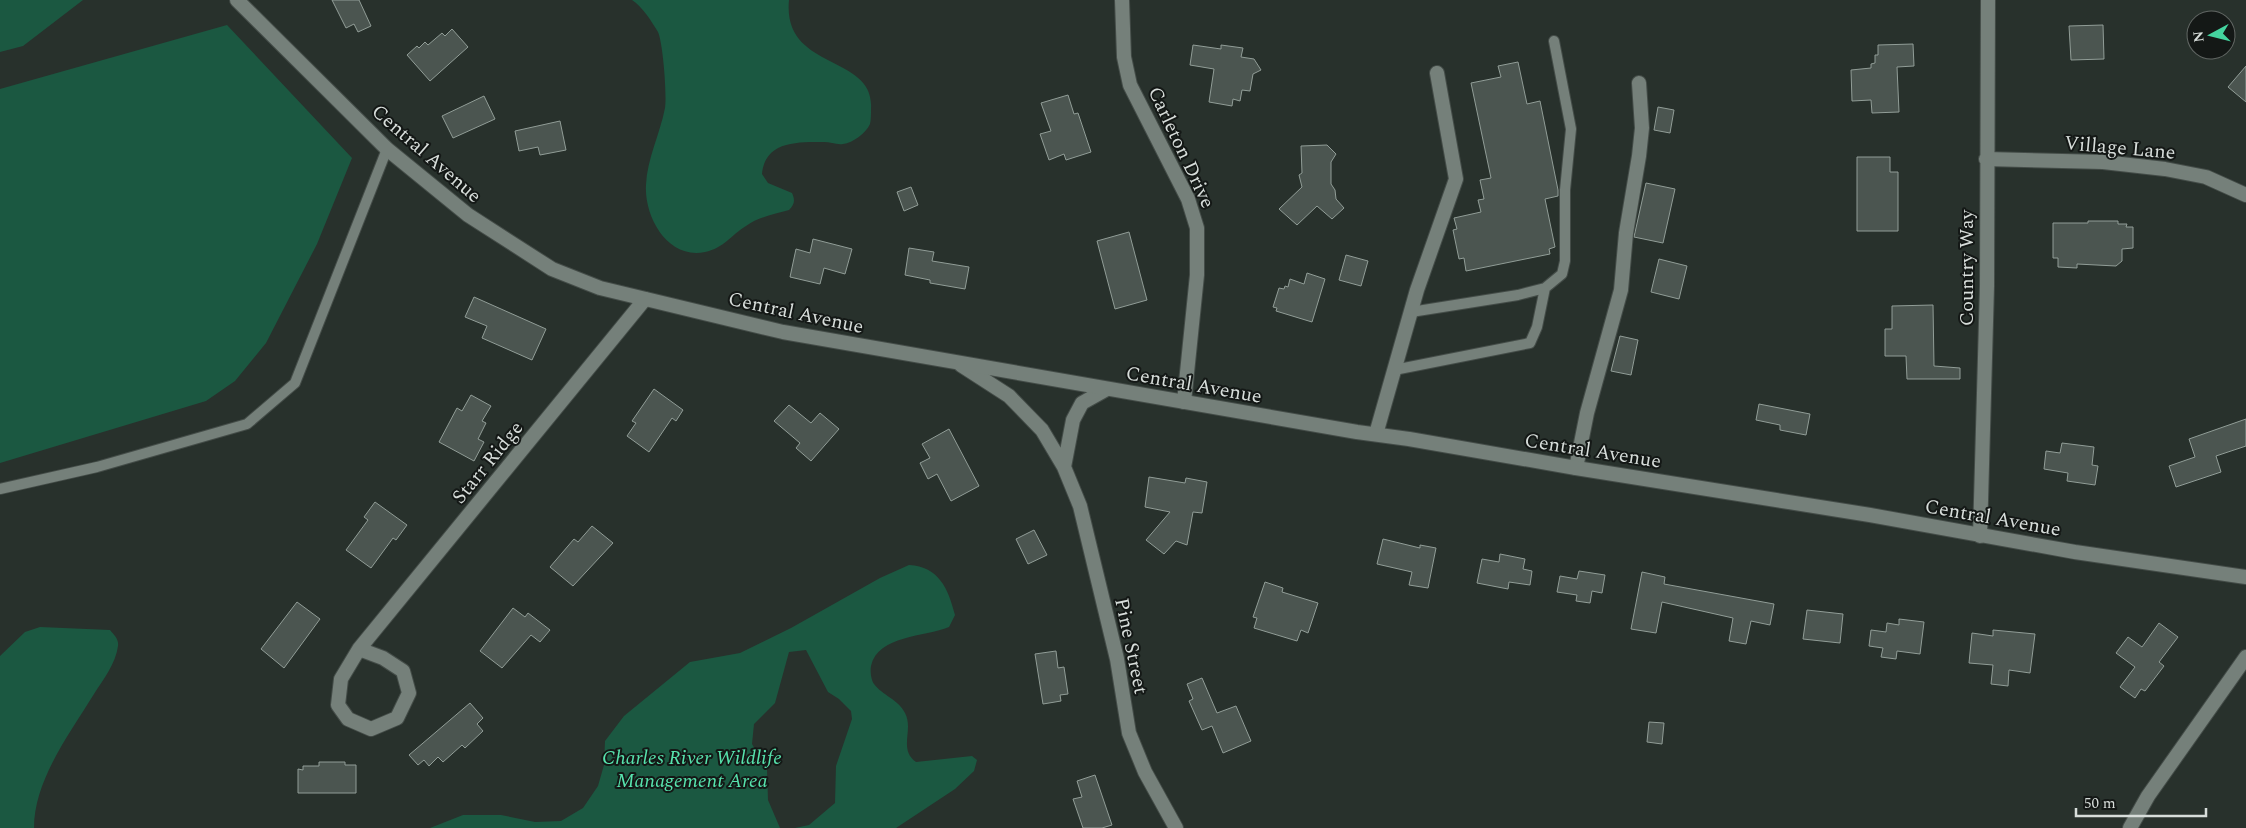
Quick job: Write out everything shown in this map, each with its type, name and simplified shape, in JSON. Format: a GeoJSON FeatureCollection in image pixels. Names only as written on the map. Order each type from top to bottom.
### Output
{"type":"FeatureCollection","features":[{"type":"Feature","properties":{"kind":"street","name":"Central Avenue"},"geometry":{"type":"LineString","coordinates":[[237,0],[387,149],[468,215],[552,269],[600,288],[783,332],[961,365],[1576,468],[1870,514],[1980,536],[2246,577]]}},
{"type":"Feature","properties":{"kind":"street","name":"Carleton Drive"},"geometry":{"type":"LineString","coordinates":[[1122,0],[1124,57],[1130,85],[1188,199],[1197,228],[1197,275],[1184,402]]}},
{"type":"Feature","properties":{"kind":"street","name":"Country Way"},"geometry":{"type":"LineString","coordinates":[[1980,536],[1987,286],[1988,0]]}},
{"type":"Feature","properties":{"kind":"street"},"geometry":{"type":"LineString","coordinates":[[1376,434],[1411,312],[1456,179],[1437,73]]}},
{"type":"Feature","properties":{"kind":"street"},"geometry":{"type":"LineString","coordinates":[[1576,468],[1587,413],[1621,290],[1626,233],[1640,156],[1642,128],[1639,83]]}},
{"type":"Feature","properties":{"kind":"street","name":"Village Lane"},"geometry":{"type":"LineString","coordinates":[[1986,159],[2103,162],[2165,169],[2206,177],[2246,195]]}},
{"type":"Feature","properties":{"kind":"street","name":"Starr Ridge"},"geometry":{"type":"LineString","coordinates":[[359,650],[383,658],[402,671],[409,693],[397,718],[371,729],[348,719],[338,705],[341,679],[359,650],[645,299]]}},
{"type":"Feature","properties":{"kind":"street","name":"Pine Street"},"geometry":{"type":"LineString","coordinates":[[961,365],[1009,396],[1042,430],[1064,467],[1080,506],[1116,659],[1129,733],[1145,772],[1176,828]]}},
{"type":"Feature","properties":{"kind":"street"},"geometry":{"type":"LineString","coordinates":[[1064,467],[1073,420],[1082,403],[1107,389]]}},
{"type":"Feature","properties":{"kind":"street"},"geometry":{"type":"LineString","coordinates":[[2130,828],[2148,796],[2246,657]]}},
{"type":"Feature","properties":{"kind":"lane"},"geometry":{"type":"LineString","coordinates":[[1411,312],[1518,295],[1544,288],[1562,274],[1565,261],[1565,190],[1571,129],[1554,41]]}},
{"type":"Feature","properties":{"kind":"lane"},"geometry":{"type":"LineString","coordinates":[[0,489],[97,467],[247,424],[295,382],[387,149]]}},
{"type":"Feature","properties":{"kind":"lane"},"geometry":{"type":"LineString","coordinates":[[1394,370],[1530,343],[1536,327],[1544,288]]}},
{"type":"Feature","properties":{"kind":"green space"},"geometry":{"type":"Polygon","coordinates":[[[0,0],[83,0],[23,46],[0,52],[0,0]]]}},
{"type":"Feature","properties":{"kind":"green space"},"geometry":{"type":"Polygon","coordinates":[[[632,0],[789,0],[791,23],[799,40],[813,51],[859,78],[868,91],[871,109],[870,124],[866,131],[851,142],[841,144],[803,142],[793,143],[776,149],[764,163],[762,174],[768,183],[792,193],[794,202],[789,210],[756,220],[712,250],[692,253],[680,249],[661,234],[649,210],[646,197],[647,175],[665,108],[664,69],[658,32],[643,10],[632,0]]]}},
{"type":"Feature","properties":{"kind":"green space"},"geometry":{"type":"Polygon","coordinates":[[[227,25],[352,158],[317,244],[266,343],[235,381],[206,401],[0,463],[0,89],[227,25]]]}},
{"type":"Feature","properties":{"kind":"green space","name":"Charles River Wildlife Management Area"},"geometry":{"type":"Polygon","coordinates":[[[909,565],[928,570],[941,581],[949,596],[955,615],[949,627],[904,639],[883,648],[875,656],[871,666],[872,680],[877,688],[899,705],[905,713],[908,726],[908,751],[916,762],[972,756],[977,760],[974,771],[955,789],[896,828],[795,828],[809,825],[835,803],[836,766],[852,719],[851,711],[839,699],[828,692],[806,650],[789,652],[775,703],[754,724],[752,744],[767,770],[768,800],[780,828],[430,828],[463,815],[501,815],[535,822],[561,821],[583,808],[598,786],[604,765],[605,741],[624,716],[690,662],[740,653],[791,628],[880,578],[909,565]]]}},
{"type":"Feature","properties":{"kind":"green space"},"geometry":{"type":"Polygon","coordinates":[[[40,627],[110,630],[118,641],[117,652],[109,671],[55,758],[40,792],[34,828],[0,828],[0,656],[25,632],[40,627]]]}},
{"type":"Feature","properties":{"kind":"building"},"geometry":{"type":"Polygon","coordinates":[[[332,0],[359,0],[371,26],[358,32],[354,24],[346,28],[332,0]]]}},
{"type":"Feature","properties":{"kind":"building"},"geometry":{"type":"Polygon","coordinates":[[[2103,25],[2104,59],[2071,60],[2069,26],[2103,25]]]}},
{"type":"Feature","properties":{"kind":"building"},"geometry":{"type":"Polygon","coordinates":[[[452,29],[468,47],[430,81],[407,55],[417,46],[419,48],[425,42],[428,45],[442,33],[445,36],[452,29]]]}},
{"type":"Feature","properties":{"kind":"building"},"geometry":{"type":"Polygon","coordinates":[[[1913,44],[1914,66],[1897,67],[1899,112],[1872,113],[1871,100],[1852,101],[1851,70],[1871,68],[1871,64],[1875,63],[1875,55],[1878,55],[1878,45],[1913,44]]]}},
{"type":"Feature","properties":{"kind":"building"},"geometry":{"type":"Polygon","coordinates":[[[1193,45],[1221,49],[1221,45],[1243,48],[1241,57],[1254,59],[1261,70],[1253,74],[1250,91],[1242,90],[1240,101],[1233,99],[1232,106],[1209,102],[1214,69],[1190,65],[1193,45]]]}},
{"type":"Feature","properties":{"kind":"building"},"geometry":{"type":"Polygon","coordinates":[[[1518,62],[1527,104],[1540,101],[1558,190],[1558,196],[1545,199],[1555,247],[1549,249],[1550,254],[1466,271],[1464,258],[1459,259],[1453,230],[1457,229],[1454,218],[1481,212],[1478,200],[1484,199],[1480,180],[1491,178],[1471,83],[1501,77],[1498,66],[1518,62]]]}},
{"type":"Feature","properties":{"kind":"building"},"geometry":{"type":"Polygon","coordinates":[[[2246,66],[2246,102],[2228,87],[2246,66]]]}},
{"type":"Feature","properties":{"kind":"building"},"geometry":{"type":"Polygon","coordinates":[[[1068,95],[1074,114],[1078,113],[1091,152],[1066,160],[1064,154],[1049,160],[1040,134],[1051,131],[1041,103],[1068,95]]]}},
{"type":"Feature","properties":{"kind":"building"},"geometry":{"type":"Polygon","coordinates":[[[484,96],[495,119],[453,138],[442,116],[484,96]]]}},
{"type":"Feature","properties":{"kind":"building"},"geometry":{"type":"Polygon","coordinates":[[[1658,107],[1674,110],[1670,133],[1654,130],[1658,107]]]}},
{"type":"Feature","properties":{"kind":"building"},"geometry":{"type":"Polygon","coordinates":[[[560,121],[566,150],[540,155],[538,147],[519,151],[515,131],[560,121]]]}},
{"type":"Feature","properties":{"kind":"building"},"geometry":{"type":"Polygon","coordinates":[[[1327,145],[1336,154],[1331,162],[1331,184],[1335,190],[1336,199],[1344,208],[1332,219],[1317,206],[1297,225],[1279,209],[1302,187],[1299,175],[1302,173],[1301,146],[1327,145]]]}},
{"type":"Feature","properties":{"kind":"building"},"geometry":{"type":"Polygon","coordinates":[[[1857,157],[1890,157],[1890,172],[1898,172],[1898,231],[1857,231],[1857,157]]]}},
{"type":"Feature","properties":{"kind":"building"},"geometry":{"type":"Polygon","coordinates":[[[1646,183],[1675,189],[1663,243],[1634,237],[1646,183]]]}},
{"type":"Feature","properties":{"kind":"building"},"geometry":{"type":"Polygon","coordinates":[[[911,187],[918,205],[904,211],[897,192],[911,187]]]}},
{"type":"Feature","properties":{"kind":"building"},"geometry":{"type":"Polygon","coordinates":[[[2088,221],[2118,221],[2118,224],[2127,224],[2126,227],[2133,227],[2133,248],[2122,249],[2122,261],[2116,266],[2077,264],[2077,268],[2058,267],[2058,258],[2053,258],[2053,223],[2088,223],[2088,221]]]}},
{"type":"Feature","properties":{"kind":"building"},"geometry":{"type":"Polygon","coordinates":[[[1129,232],[1147,300],[1115,309],[1097,241],[1129,232]]]}},
{"type":"Feature","properties":{"kind":"building"},"geometry":{"type":"Polygon","coordinates":[[[813,239],[852,249],[845,274],[824,268],[820,284],[790,277],[796,249],[810,253],[813,239]]]}},
{"type":"Feature","properties":{"kind":"building"},"geometry":{"type":"Polygon","coordinates":[[[909,248],[934,252],[932,261],[969,267],[965,289],[930,283],[930,280],[905,275],[909,248]]]}},
{"type":"Feature","properties":{"kind":"building"},"geometry":{"type":"Polygon","coordinates":[[[1346,255],[1368,261],[1361,286],[1339,280],[1346,255]]]}},
{"type":"Feature","properties":{"kind":"building"},"geometry":{"type":"Polygon","coordinates":[[[1659,259],[1687,266],[1679,299],[1651,292],[1659,259]]]}},
{"type":"Feature","properties":{"kind":"building"},"geometry":{"type":"Polygon","coordinates":[[[1307,273],[1325,279],[1312,322],[1276,311],[1277,308],[1273,307],[1279,288],[1284,289],[1285,286],[1288,287],[1290,279],[1304,284],[1307,273]]]}},
{"type":"Feature","properties":{"kind":"building"},"geometry":{"type":"Polygon","coordinates":[[[474,297],[546,329],[532,360],[482,338],[487,326],[465,317],[474,297]]]}},
{"type":"Feature","properties":{"kind":"building"},"geometry":{"type":"Polygon","coordinates":[[[1933,305],[1934,366],[1960,368],[1960,379],[1907,379],[1906,356],[1885,356],[1885,329],[1892,329],[1892,306],[1933,305]]]}},
{"type":"Feature","properties":{"kind":"building"},"geometry":{"type":"Polygon","coordinates":[[[1620,336],[1638,340],[1631,375],[1611,371],[1620,336]]]}},
{"type":"Feature","properties":{"kind":"building"},"geometry":{"type":"Polygon","coordinates":[[[654,389],[683,410],[676,421],[672,418],[649,452],[627,436],[636,423],[632,421],[654,389]]]}},
{"type":"Feature","properties":{"kind":"building"},"geometry":{"type":"Polygon","coordinates":[[[471,395],[491,406],[482,421],[486,423],[478,439],[484,442],[474,461],[439,442],[457,408],[462,411],[471,395]]]}},
{"type":"Feature","properties":{"kind":"building"},"geometry":{"type":"Polygon","coordinates":[[[1759,404],[1810,414],[1806,435],[1780,430],[1780,425],[1756,420],[1759,404]]]}},
{"type":"Feature","properties":{"kind":"building"},"geometry":{"type":"Polygon","coordinates":[[[789,405],[811,423],[820,413],[839,429],[811,461],[796,448],[800,443],[774,421],[789,405]]]}},
{"type":"Feature","properties":{"kind":"building"},"geometry":{"type":"Polygon","coordinates":[[[2246,419],[2246,446],[2216,456],[2221,472],[2176,487],[2169,466],[2195,457],[2189,439],[2246,419]]]}},
{"type":"Feature","properties":{"kind":"building"},"geometry":{"type":"Polygon","coordinates":[[[949,429],[979,486],[951,501],[937,474],[928,479],[920,463],[930,458],[922,444],[949,429]]]}},
{"type":"Feature","properties":{"kind":"building"},"geometry":{"type":"Polygon","coordinates":[[[2062,443],[2094,447],[2092,465],[2098,466],[2095,485],[2067,481],[2068,473],[2044,469],[2046,451],[2060,453],[2062,443]]]}},
{"type":"Feature","properties":{"kind":"building"},"geometry":{"type":"Polygon","coordinates":[[[1149,477],[1185,483],[1186,478],[1207,482],[1202,513],[1193,512],[1187,545],[1176,541],[1164,554],[1146,540],[1170,512],[1145,507],[1149,477]]]}},
{"type":"Feature","properties":{"kind":"building"},"geometry":{"type":"Polygon","coordinates":[[[375,502],[407,525],[396,540],[393,538],[371,568],[346,550],[368,520],[364,517],[375,502]]]}},
{"type":"Feature","properties":{"kind":"building"},"geometry":{"type":"Polygon","coordinates":[[[592,526],[613,543],[573,586],[550,567],[574,539],[578,542],[592,526]]]}},
{"type":"Feature","properties":{"kind":"building"},"geometry":{"type":"Polygon","coordinates":[[[1034,530],[1047,555],[1028,564],[1016,539],[1034,530]]]}},
{"type":"Feature","properties":{"kind":"building"},"geometry":{"type":"Polygon","coordinates":[[[1383,539],[1420,548],[1420,545],[1436,548],[1428,588],[1409,585],[1412,572],[1377,564],[1383,539]]]}},
{"type":"Feature","properties":{"kind":"building"},"geometry":{"type":"Polygon","coordinates":[[[1500,554],[1525,559],[1523,569],[1532,571],[1530,585],[1509,582],[1508,589],[1477,583],[1482,559],[1499,562],[1500,554]]]}},
{"type":"Feature","properties":{"kind":"building"},"geometry":{"type":"Polygon","coordinates":[[[1579,571],[1605,575],[1602,593],[1592,591],[1590,603],[1576,601],[1577,595],[1557,592],[1560,576],[1577,579],[1579,571]]]}},
{"type":"Feature","properties":{"kind":"building"},"geometry":{"type":"Polygon","coordinates":[[[1642,572],[1665,577],[1664,584],[1774,604],[1770,625],[1751,621],[1746,644],[1729,641],[1733,618],[1662,602],[1656,633],[1631,629],[1642,572]]]}},
{"type":"Feature","properties":{"kind":"building"},"geometry":{"type":"Polygon","coordinates":[[[1265,582],[1283,588],[1282,592],[1318,603],[1308,633],[1301,630],[1297,641],[1254,628],[1257,618],[1253,617],[1265,582]]]}},
{"type":"Feature","properties":{"kind":"building"},"geometry":{"type":"Polygon","coordinates":[[[297,602],[320,619],[284,668],[261,649],[297,602]]]}},
{"type":"Feature","properties":{"kind":"building"},"geometry":{"type":"Polygon","coordinates":[[[513,608],[525,617],[528,613],[550,630],[540,642],[531,635],[502,668],[480,651],[513,608]]]}},
{"type":"Feature","properties":{"kind":"building"},"geometry":{"type":"Polygon","coordinates":[[[1807,610],[1843,614],[1840,643],[1803,639],[1807,610]]]}},
{"type":"Feature","properties":{"kind":"building"},"geometry":{"type":"Polygon","coordinates":[[[1899,619],[1924,622],[1920,654],[1897,651],[1896,659],[1881,657],[1883,648],[1869,646],[1871,630],[1886,632],[1887,623],[1899,625],[1899,619]]]}},
{"type":"Feature","properties":{"kind":"building"},"geometry":{"type":"Polygon","coordinates":[[[2159,623],[2178,637],[2159,662],[2164,666],[2145,691],[2141,689],[2135,698],[2120,687],[2135,667],[2116,653],[2128,637],[2142,647],[2159,623]]]}},
{"type":"Feature","properties":{"kind":"building"},"geometry":{"type":"Polygon","coordinates":[[[1993,630],[2035,634],[2030,673],[2009,670],[2008,686],[1991,684],[1993,665],[1969,663],[1972,633],[1993,636],[1993,630]]]}},
{"type":"Feature","properties":{"kind":"building"},"geometry":{"type":"Polygon","coordinates":[[[1056,651],[1058,668],[1064,667],[1068,694],[1060,695],[1061,701],[1043,704],[1035,654],[1056,651]]]}},
{"type":"Feature","properties":{"kind":"building"},"geometry":{"type":"Polygon","coordinates":[[[1202,678],[1217,713],[1236,706],[1251,741],[1223,753],[1212,726],[1202,730],[1189,701],[1193,699],[1187,684],[1202,678]]]}},
{"type":"Feature","properties":{"kind":"building"},"geometry":{"type":"Polygon","coordinates":[[[470,703],[483,718],[477,724],[483,731],[465,748],[462,745],[443,762],[438,757],[429,766],[424,760],[418,765],[409,755],[470,703]]]}},
{"type":"Feature","properties":{"kind":"building"},"geometry":{"type":"Polygon","coordinates":[[[1649,722],[1664,723],[1662,744],[1647,742],[1649,722]]]}},
{"type":"Feature","properties":{"kind":"building"},"geometry":{"type":"Polygon","coordinates":[[[319,762],[345,762],[345,765],[356,765],[356,793],[298,793],[298,769],[303,770],[303,766],[319,766],[319,762]]]}},
{"type":"Feature","properties":{"kind":"building"},"geometry":{"type":"Polygon","coordinates":[[[1095,775],[1112,825],[1102,828],[1083,828],[1073,799],[1082,797],[1077,781],[1095,775]]]}}]}
